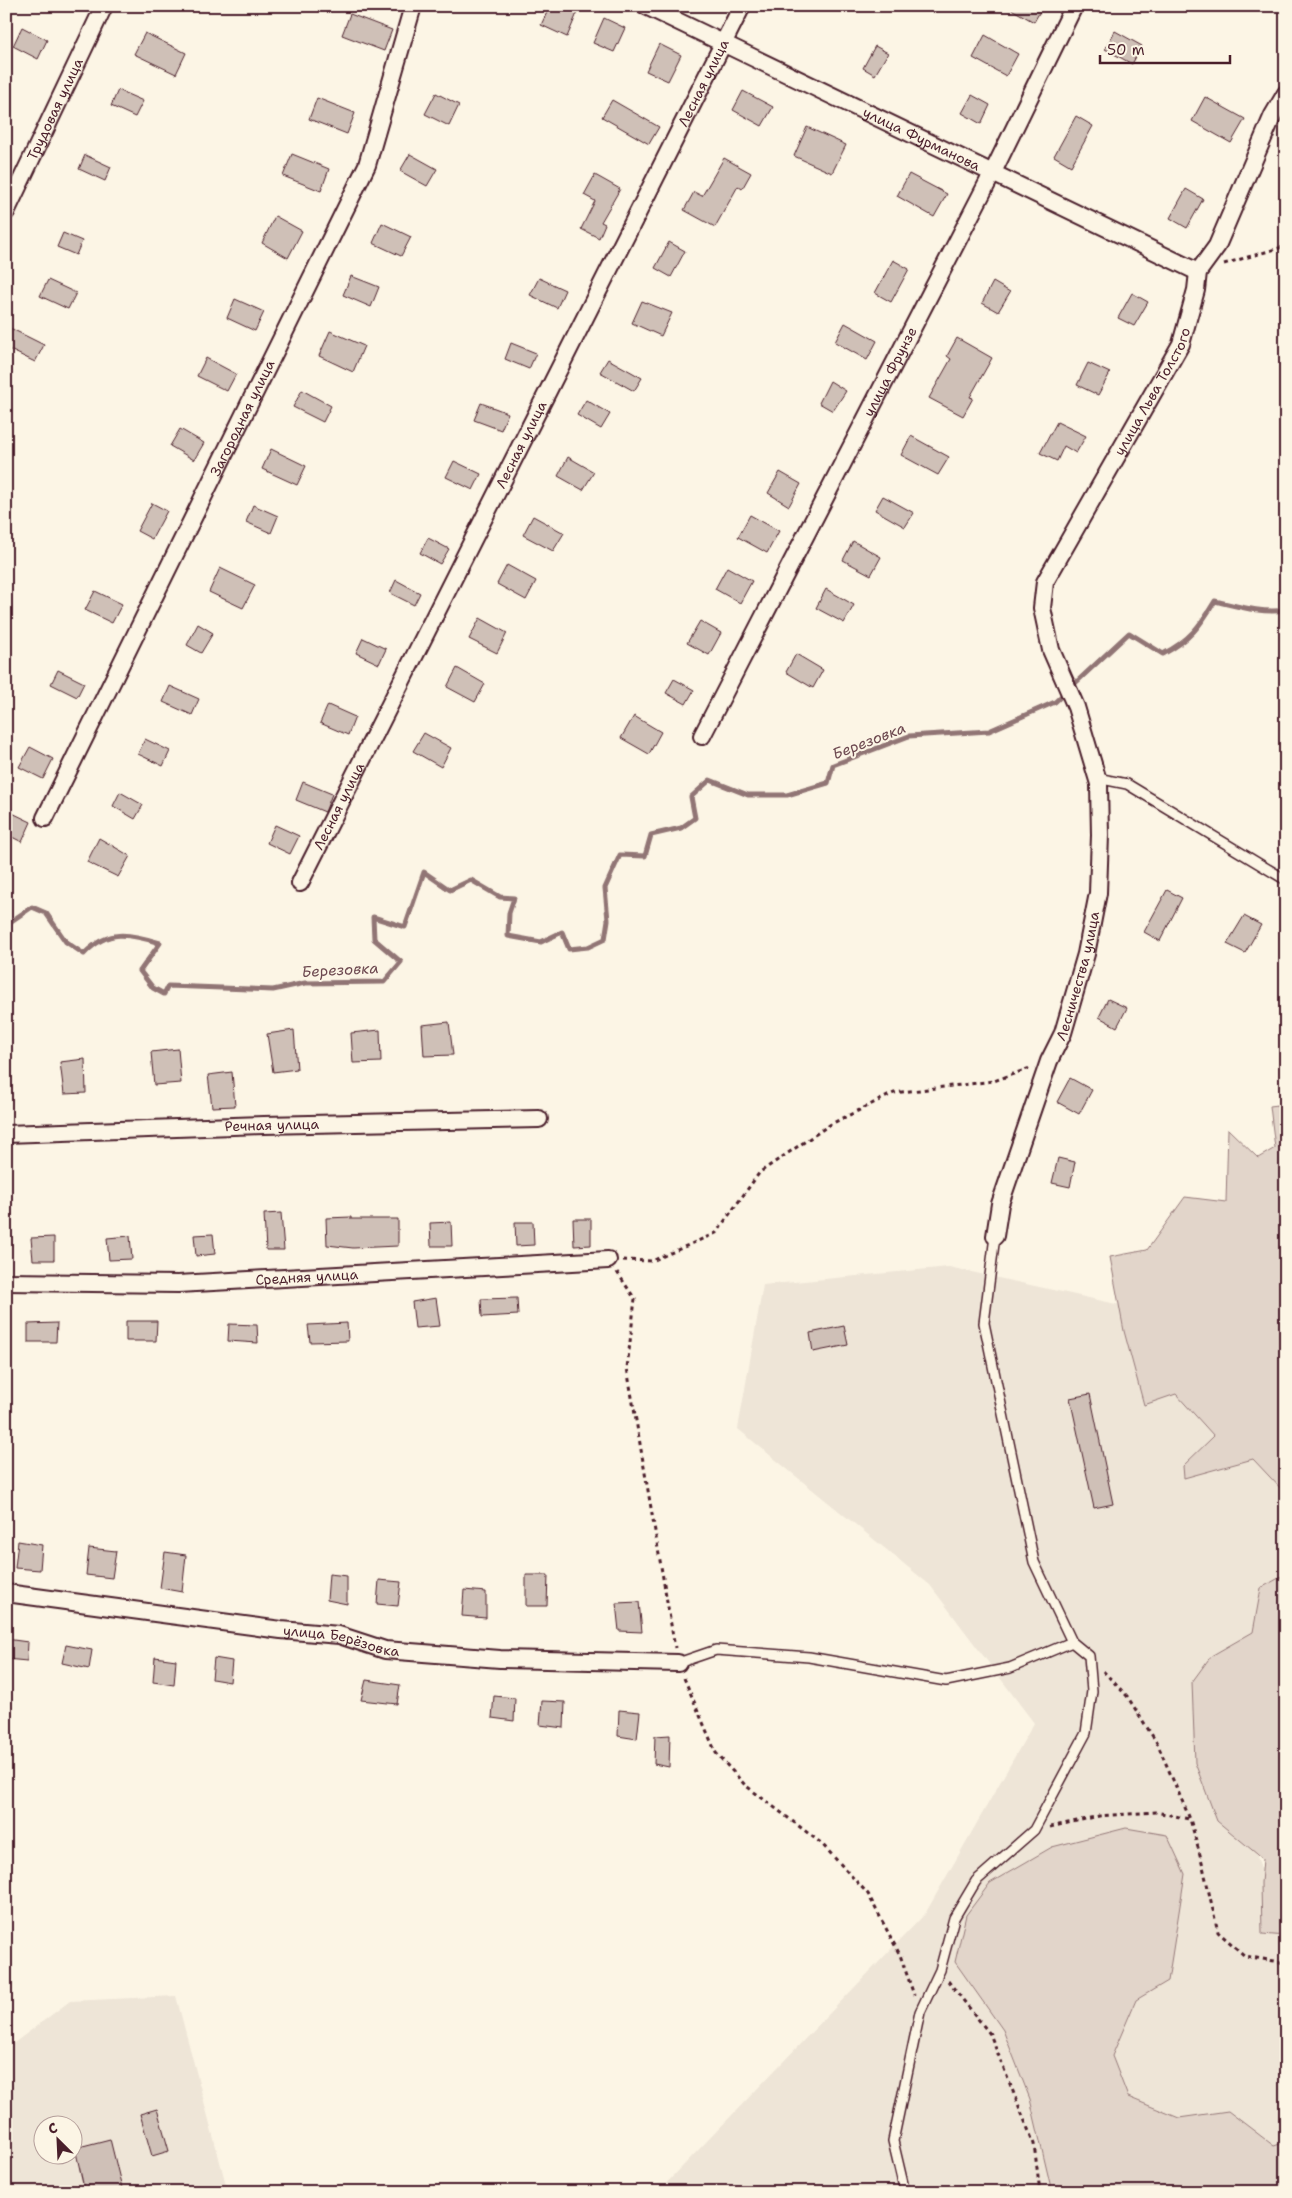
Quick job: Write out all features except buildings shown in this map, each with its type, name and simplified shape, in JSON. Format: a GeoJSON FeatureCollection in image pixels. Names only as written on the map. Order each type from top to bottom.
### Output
{"type":"FeatureCollection","features":[{"type":"Feature","properties":{"kind":"street","name":"Трудовая улица"},"geometry":{"type":"LineString","coordinates":[[6,212],[104,6]]}},
{"type":"Feature","properties":{"kind":"street","name":"Загородная улица"},"geometry":{"type":"LineString","coordinates":[[45,818],[366,165],[413,6]]}},
{"type":"Feature","properties":{"kind":"street","name":"улица Фурманова"},"geometry":{"type":"LineString","coordinates":[[646,6],[1198,272]]}},
{"type":"Feature","properties":{"kind":"street","name":"Лесная улица"},"geometry":{"type":"LineString","coordinates":[[300,883],[742,6]]}},
{"type":"Feature","properties":{"kind":"street","name":"улица Фрунзе"},"geometry":{"type":"LineString","coordinates":[[702,736],[993,172],[1074,6]]}},
{"type":"Feature","properties":{"kind":"street","name":"улица Льва Толстого"},"geometry":{"type":"LineString","coordinates":[[1076,707],[1051,650],[1042,608],[1045,582],[1181,344],[1196,290],[1198,272],[1218,246],[1273,115],[1286,93]]}},
{"type":"Feature","properties":{"kind":"street","name":"Лесничества улица"},"geometry":{"type":"LineString","coordinates":[[995,1236],[1000,1204],[1049,1061],[1063,1033],[1086,954],[1098,893],[1099,784],[1076,707]]}},
{"type":"Feature","properties":{"kind":"street","name":"Речная улица"},"geometry":{"type":"LineString","coordinates":[[6,1134],[264,1125],[539,1119]]}},
{"type":"Feature","properties":{"kind":"street","name":"Средняя улица"},"geometry":{"type":"LineString","coordinates":[[6,1282],[178,1284],[608,1260]]}},
{"type":"Feature","properties":{"kind":"street","name":"улица Берёзовка"},"geometry":{"type":"LineString","coordinates":[[6,1593],[281,1630],[339,1635],[384,1650],[500,1659],[678,1663]]}},
{"type":"Feature","properties":{"kind":"lane"},"geometry":{"type":"LineString","coordinates":[[1097,778],[1127,784],[1286,880]]}},
{"type":"Feature","properties":{"kind":"lane"},"geometry":{"type":"LineString","coordinates":[[905,2192],[893,2141],[920,2012],[940,1970],[954,1918],[976,1881],[1034,1830],[1086,1733],[1092,1691],[1089,1656],[1072,1642],[1034,1562],[984,1323],[995,1236]]}},
{"type":"Feature","properties":{"kind":"lane"},"geometry":{"type":"LineString","coordinates":[[678,1663],[716,1650],[809,1657],[946,1681],[1010,1668],[1072,1642]]}},
{"type":"Feature","properties":{"kind":"path"},"geometry":{"type":"LineString","coordinates":[[1198,272],[1286,246]]}},
{"type":"Feature","properties":{"kind":"path"},"geometry":{"type":"LineString","coordinates":[[608,1260],[652,1261],[716,1233],[760,1172],[830,1124],[894,1093],[994,1081],[1049,1061]]}},
{"type":"Feature","properties":{"kind":"path"},"geometry":{"type":"LineString","coordinates":[[1089,1656],[1127,1696],[1157,1744],[1190,1819],[1218,1932],[1245,1956],[1286,1963]]}},
{"type":"Feature","properties":{"kind":"path"},"geometry":{"type":"LineString","coordinates":[[1034,1830],[1109,1815],[1156,1812],[1190,1819]]}},
{"type":"Feature","properties":{"kind":"path"},"geometry":{"type":"LineString","coordinates":[[940,1970],[990,2034],[1034,2144],[1040,2192]]}},
{"type":"Feature","properties":{"kind":"shaded area"},"geometry":{"type":"Polygon","coordinates":[[[1286,1104],[1285,1493],[1253,1459],[1184,1478],[1183,1466],[1214,1436],[1176,1394],[1144,1405],[1124,1331],[1110,1257],[1147,1250],[1185,1197],[1226,1202],[1228,1129],[1258,1158],[1275,1148],[1270,1106],[1286,1104]]]}},
{"type":"Feature","properties":{"kind":"shaded area"},"geometry":{"type":"Polygon","coordinates":[[[949,1267],[1206,1324],[1286,1365],[1286,1638],[1205,1707],[1261,1868],[1286,1874],[1286,2192],[658,2192],[925,1914],[1034,1723],[930,1585],[738,1429],[763,1285],[949,1267]]]}},
{"type":"Feature","properties":{"kind":"shaded area"},"geometry":{"type":"Polygon","coordinates":[[[1286,1574],[1286,1936],[1262,1934],[1261,1883],[1263,1859],[1217,1821],[1195,1763],[1192,1682],[1211,1656],[1253,1632],[1261,1588],[1286,1574]]]}},
{"type":"Feature","properties":{"kind":"shaded area"},"geometry":{"type":"Polygon","coordinates":[[[1126,1828],[1167,1835],[1185,1874],[1168,1981],[1136,2000],[1112,2056],[1128,2097],[1179,2118],[1228,2111],[1274,2146],[1286,2142],[1286,2192],[1052,2192],[1030,2099],[1003,2030],[955,1962],[966,1915],[990,1883],[1052,1847],[1126,1828]]]}},
{"type":"Feature","properties":{"kind":"shaded area"},"geometry":{"type":"Polygon","coordinates":[[[176,1996],[228,2192],[6,2192],[6,2049],[70,2001],[176,1996]]]}},
{"type":"Feature","properties":{"kind":"waterway","name":"Березовка"},"geometry":{"type":"LineString","coordinates":[[6,954],[10,922],[32,907],[46,913],[66,942],[84,954],[102,940],[119,935],[128,935],[160,943],[140,971],[153,988],[164,994],[168,986],[273,990],[305,983],[384,982],[401,962],[374,939],[373,917],[405,927],[424,872],[450,890],[471,880],[500,897],[514,898],[509,913],[508,936],[541,942],[562,932],[569,949],[588,947],[605,939],[608,920],[605,888],[620,855],[645,856],[651,835],[681,828],[695,818],[691,797],[710,780],[748,795],[787,795],[828,783],[833,765],[909,736],[989,731],[1055,702],[1129,633],[1163,654],[1194,632],[1215,601],[1259,610],[1286,610]]}}]}
